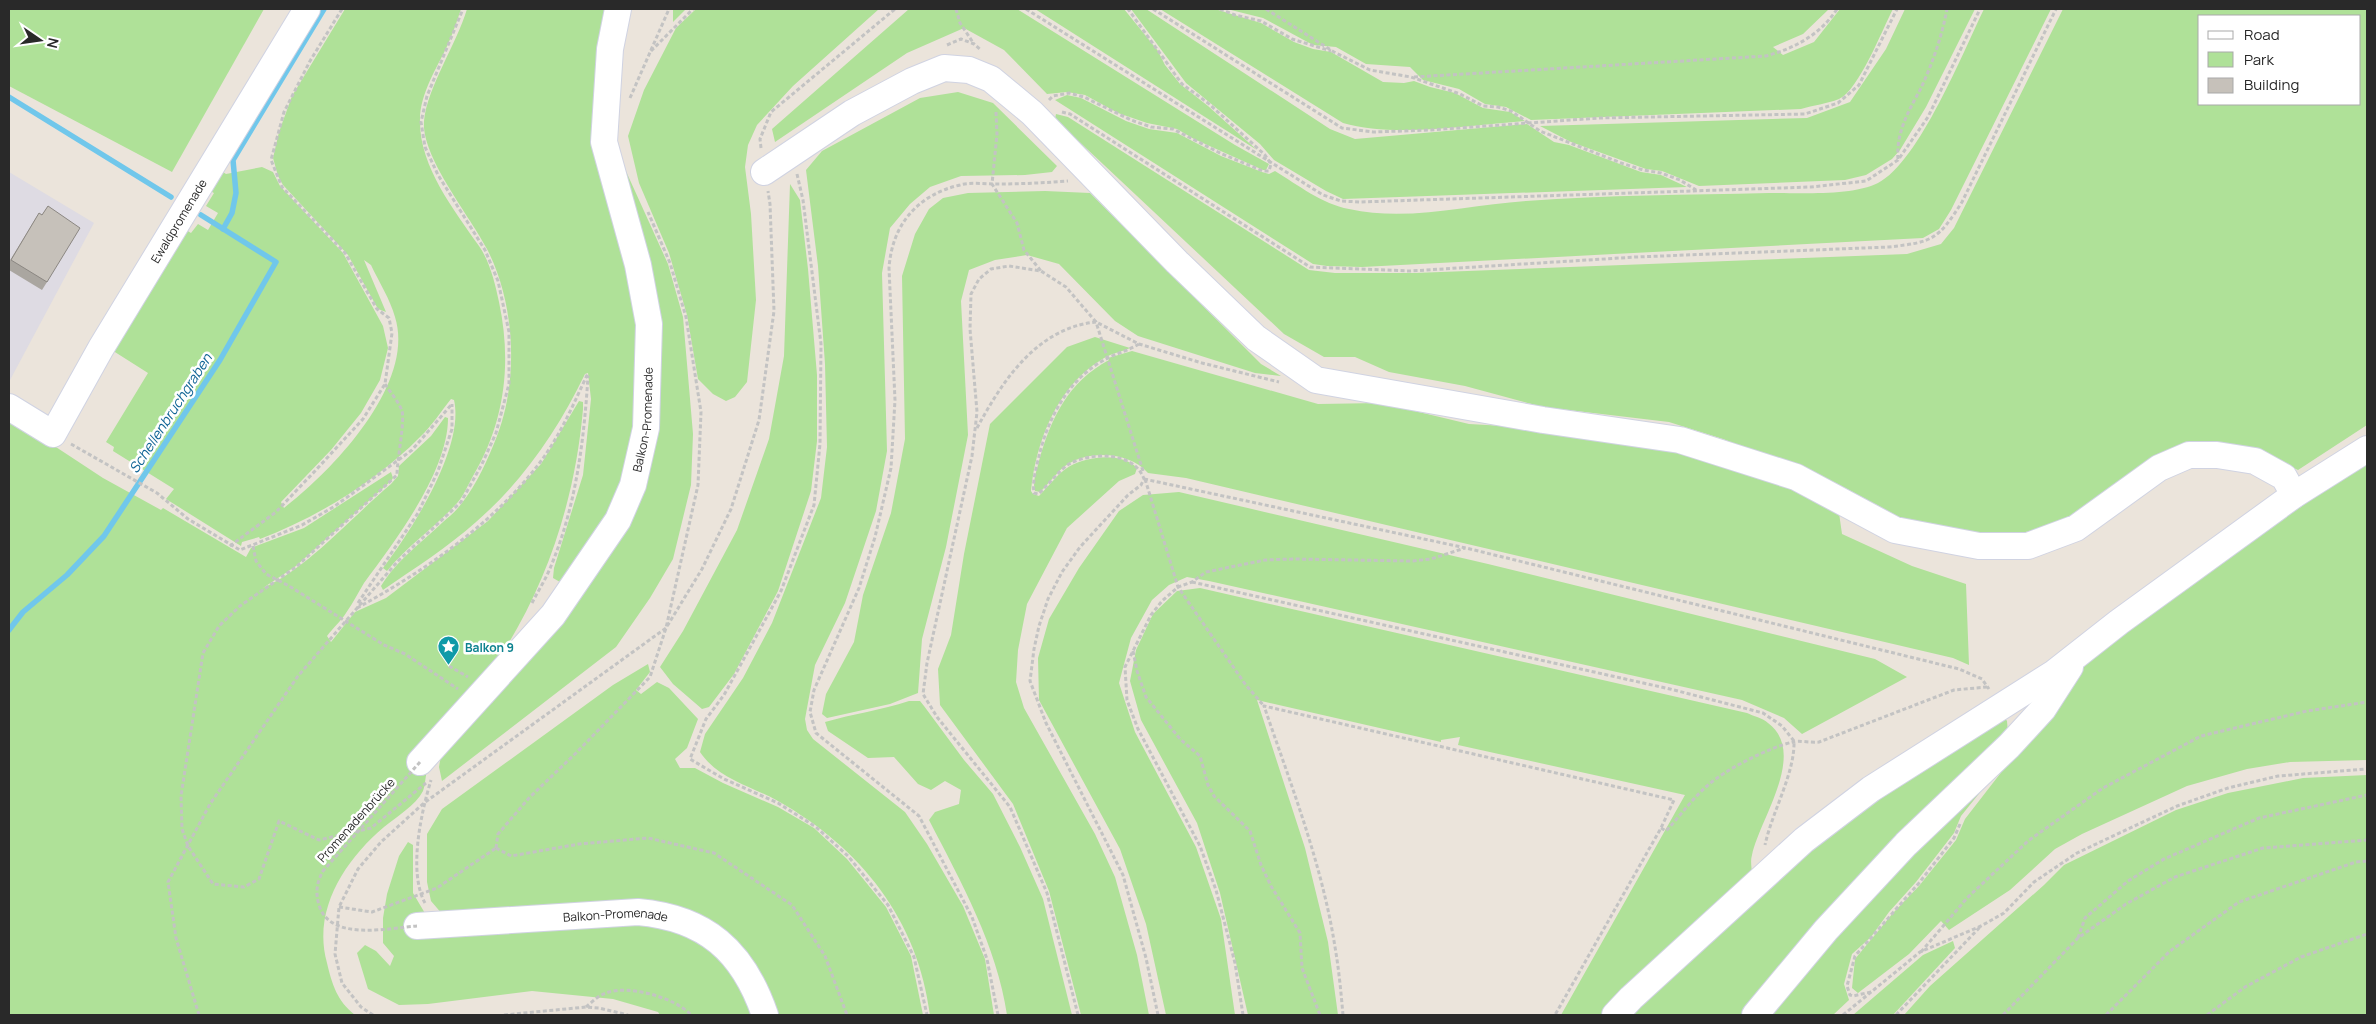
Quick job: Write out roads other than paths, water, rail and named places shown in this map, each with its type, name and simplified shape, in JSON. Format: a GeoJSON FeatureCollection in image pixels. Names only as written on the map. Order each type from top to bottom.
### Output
{"type":"FeatureCollection","features":[{"type":"Feature","properties":{"kind":"street","name":"Ewaldpromenade"},"geometry":{"type":"LineString","coordinates":[[9,407],[53,434],[101,348],[307,9]]}},
{"type":"Feature","properties":{"kind":"street","name":"Balkon-Promenade"},"geometry":{"type":"LineString","coordinates":[[428,762],[473,691],[529,644],[553,616],[618,520],[633,485],[646,428],[650,324],[638,265],[604,142],[610,49],[618,9]]}},
{"type":"Feature","properties":{"kind":"street"},"geometry":{"type":"LineString","coordinates":[[764,172],[852,113],[912,81],[944,68],[969,70],[997,84],[1032,113],[1178,262],[1256,338],[1316,380],[1543,420],[1680,440],[1796,477],[1895,530],[1979,546],[2028,546],[2076,528],[2159,468],[2189,455],[2217,455],[2255,461],[2284,477],[2294,495]]}},
{"type":"Feature","properties":{"kind":"street"},"geometry":{"type":"LineString","coordinates":[[1615,1015],[1804,840],[1871,790],[2054,673],[2082,650],[2294,495],[2367,449]]}},
{"type":"Feature","properties":{"kind":"street"},"geometry":{"type":"LineString","coordinates":[[1755,1015],[1826,930],[1906,844],[2016,738],[2043,709],[2082,650]]}},
{"type":"Feature","properties":{"kind":"street","name":"Balkon-Promenade"},"geometry":{"type":"LineString","coordinates":[[427,926],[638,912],[662,914],[695,925],[717,938],[734,956],[746,974],[765,1015]]}},
{"type":"Feature","properties":{"kind":"waterway"},"geometry":{"type":"LineString","coordinates":[[223,229],[232,213],[236,193],[233,160],[324,9]]}},
{"type":"Feature","properties":{"kind":"waterway","name":"Schellenbruchgraben"},"geometry":{"type":"LineString","coordinates":[[9,97],[171,197]]}},
{"type":"Feature","properties":{"kind":"waterway","name":"Schellenbruchgraben"},"geometry":{"type":"LineString","coordinates":[[9,630],[23,612],[67,575],[104,536],[220,360],[276,262],[201,215]]}},
{"type":"Feature","properties":{"kind":"place","name":"Balkon 9"},"geometry":{"type":"Point","coordinates":[449,666]}}]}
